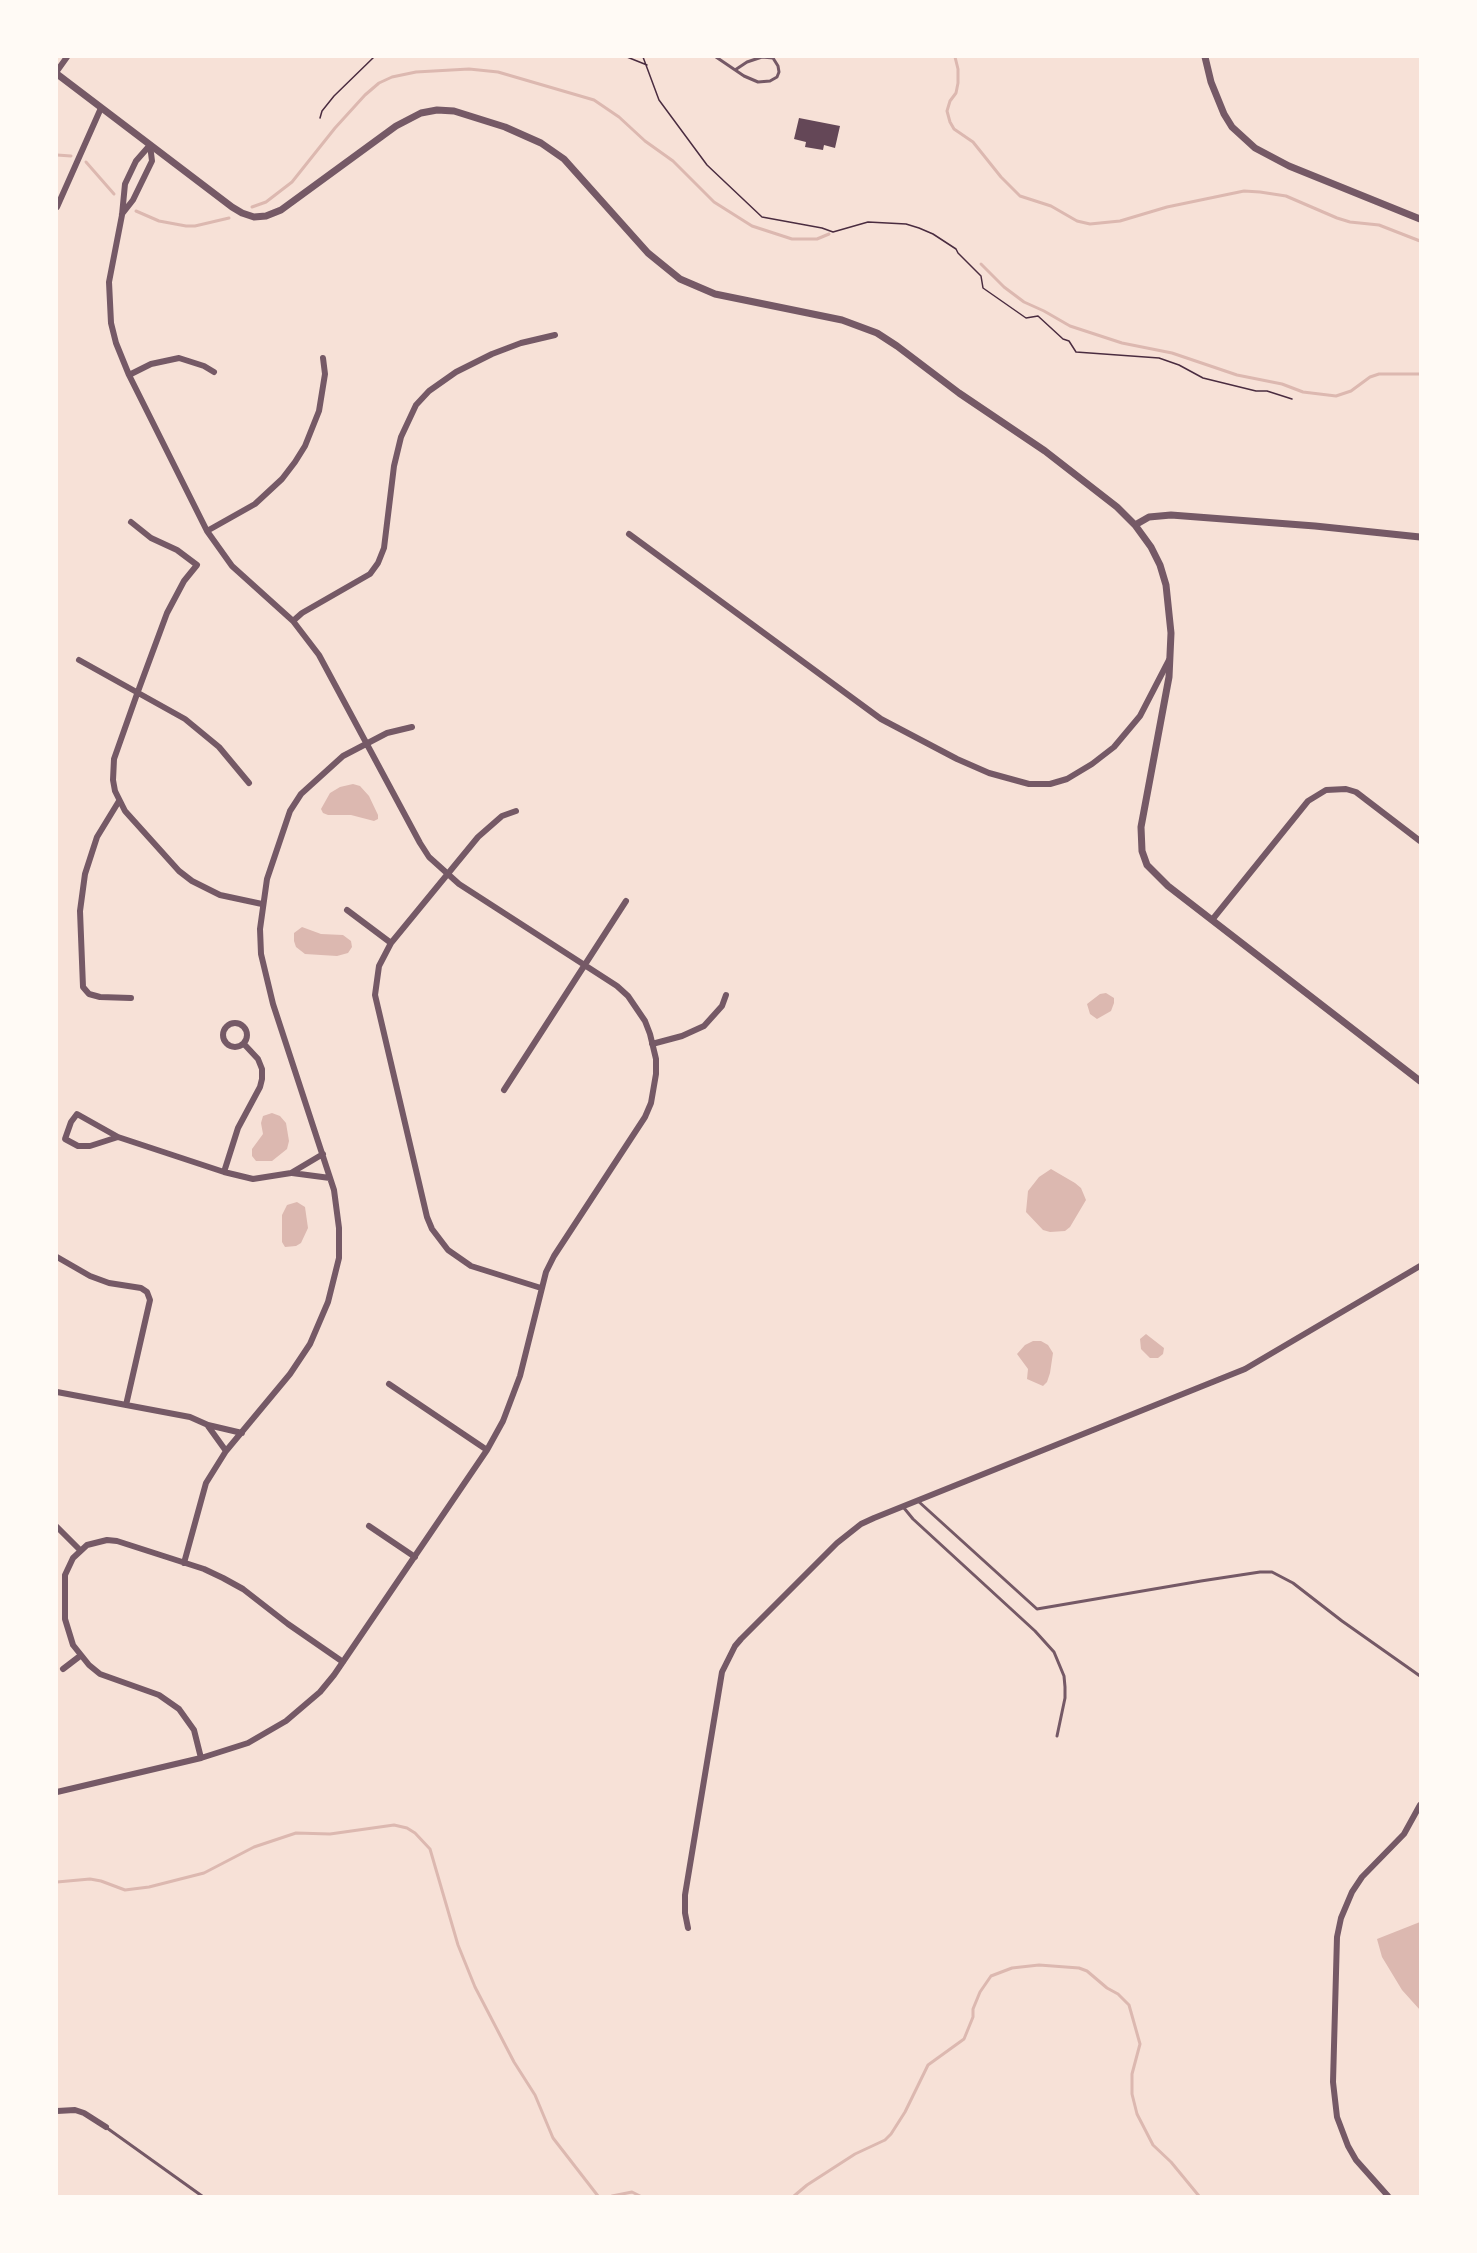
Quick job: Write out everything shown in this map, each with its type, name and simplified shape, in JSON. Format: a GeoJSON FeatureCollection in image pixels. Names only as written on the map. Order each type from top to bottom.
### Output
{"type":"FeatureCollection","features":[{"type":"Feature","properties":{"kind":"street"},"geometry":{"type":"LineString","coordinates":[[67,57],[57,72],[237,211],[247,215],[260,217],[281,210],[396,126],[421,113],[437,110],[454,111],[505,126],[542,143],[564,159],[648,253],[680,279],[715,294],[848,322],[877,333],[897,345],[959,393],[1052,456],[1117,507],[1135,525],[1151,547],[1164,575],[1170,608],[1171,658],[1168,694],[1140,837],[1147,865],[1159,878],[1212,920],[1420,1081]]}},
{"type":"Feature","properties":{"kind":"street"},"geometry":{"type":"LineString","coordinates":[[1205,57],[1211,82],[1224,114],[1232,127],[1255,148],[1280,162],[1420,219]]}},
{"type":"Feature","properties":{"kind":"street"},"geometry":{"type":"LineString","coordinates":[[57,207],[101,108]]}},
{"type":"Feature","properties":{"kind":"street"},"geometry":{"type":"LineString","coordinates":[[122,215],[134,200],[149,169],[152,161],[150,145]]}},
{"type":"Feature","properties":{"kind":"street"},"geometry":{"type":"LineString","coordinates":[[57,1792],[201,1758],[248,1743],[286,1721],[320,1692],[344,1662],[415,1557],[487,1450],[503,1421],[520,1376],[540,1288],[554,1256],[645,1117],[656,1081],[656,1059],[645,1021],[628,996],[617,986],[447,875],[429,857],[319,655],[292,621],[232,566],[207,531],[129,375],[116,343],[111,323],[109,290],[125,184],[136,161],[150,145]]}},
{"type":"Feature","properties":{"kind":"street"},"geometry":{"type":"LineString","coordinates":[[292,621],[370,574],[378,563],[384,548],[394,466],[401,437],[416,405],[429,391],[456,372],[521,343],[555,335]]}},
{"type":"Feature","properties":{"kind":"street"},"geometry":{"type":"LineString","coordinates":[[129,375],[151,364],[179,358],[204,366],[214,372]]}},
{"type":"Feature","properties":{"kind":"street"},"geometry":{"type":"LineString","coordinates":[[207,531],[255,504],[295,462],[309,437],[319,411],[325,374],[323,358]]}},
{"type":"Feature","properties":{"kind":"street"},"geometry":{"type":"LineString","coordinates":[[1135,525],[1149,517],[1171,515],[1420,537]]}},
{"type":"Feature","properties":{"kind":"street"},"geometry":{"type":"LineString","coordinates":[[131,522],[151,538],[177,550],[197,565],[180,588],[167,613],[114,759],[112,780],[119,801],[125,811],[179,871],[192,881],[220,895],[262,904]]}},
{"type":"Feature","properties":{"kind":"street"},"geometry":{"type":"LineString","coordinates":[[628,534],[881,719],[957,759],[989,773],[1029,784],[1050,784],[1067,779],[1114,747],[1140,716],[1171,658]]}},
{"type":"Feature","properties":{"kind":"street"},"geometry":{"type":"LineString","coordinates":[[79,660],[166,708],[203,732],[219,747],[249,783]]}},
{"type":"Feature","properties":{"kind":"street"},"geometry":{"type":"LineString","coordinates":[[184,1563],[206,1483],[225,1451],[299,1362],[310,1344],[328,1302],[339,1258],[337,1209],[330,1178],[266,980],[261,954],[262,904],[267,879],[290,811],[301,794],[343,756],[387,733],[412,727]]}},
{"type":"Feature","properties":{"kind":"street"},"geometry":{"type":"LineString","coordinates":[[1212,920],[1308,801],[1326,790],[1346,789],[1356,792],[1420,841]]}},
{"type":"Feature","properties":{"kind":"street"},"geometry":{"type":"LineString","coordinates":[[119,801],[97,837],[85,874],[80,911],[83,987],[89,994],[100,997],[131,998]]}},
{"type":"Feature","properties":{"kind":"street"},"geometry":{"type":"LineString","coordinates":[[516,811],[502,816],[478,837],[391,943],[379,966],[376,980],[377,1008],[427,1217],[432,1229],[448,1250],[471,1266],[540,1288]]}},
{"type":"Feature","properties":{"kind":"street"},"geometry":{"type":"LineString","coordinates":[[504,1090],[626,900]]}},
{"type":"Feature","properties":{"kind":"street"},"geometry":{"type":"LineString","coordinates":[[347,910],[391,943]]}},
{"type":"Feature","properties":{"kind":"street"},"geometry":{"type":"LineString","coordinates":[[652,1044],[682,1036],[704,1026],[722,1006],[726,995]]}},
{"type":"Feature","properties":{"kind":"street"},"geometry":{"type":"LineString","coordinates":[[235,1023],[243,1026],[247,1032],[244,1044],[237,1047],[226,1043],[223,1036],[225,1028],[235,1023]]}},
{"type":"Feature","properties":{"kind":"street"},"geometry":{"type":"LineString","coordinates":[[224,1172],[238,1128],[260,1088],[262,1078],[262,1069],[258,1059],[244,1044]]}},
{"type":"Feature","properties":{"kind":"street"},"geometry":{"type":"LineString","coordinates":[[117,1137],[90,1146],[78,1146],[65,1139],[77,1114],[117,1137],[224,1172],[253,1179],[291,1173],[330,1178]]}},
{"type":"Feature","properties":{"kind":"street"},"geometry":{"type":"LineString","coordinates":[[291,1173],[322,1155]]}},
{"type":"Feature","properties":{"kind":"street"},"geometry":{"type":"LineString","coordinates":[[57,1257],[90,1276],[109,1283],[141,1288],[147,1292],[150,1300],[126,1405]]}},
{"type":"Feature","properties":{"kind":"street"},"geometry":{"type":"LineString","coordinates":[[688,1928],[685,1895],[719,1687],[729,1656],[741,1638],[849,1533],[874,1518],[1245,1369],[1420,1266]]}},
{"type":"Feature","properties":{"kind":"street"},"geometry":{"type":"LineString","coordinates":[[389,1384],[487,1450]]}},
{"type":"Feature","properties":{"kind":"street"},"geometry":{"type":"LineString","coordinates":[[57,1392],[190,1417],[208,1425],[242,1433]]}},
{"type":"Feature","properties":{"kind":"street"},"geometry":{"type":"LineString","coordinates":[[208,1425],[225,1451]]}},
{"type":"Feature","properties":{"kind":"street"},"geometry":{"type":"LineString","coordinates":[[369,1526],[415,1557]]}},
{"type":"Feature","properties":{"kind":"street"},"geometry":{"type":"LineString","coordinates":[[57,1527],[80,1550]]}},
{"type":"Feature","properties":{"kind":"street"},"geometry":{"type":"LineString","coordinates":[[201,1758],[194,1730],[179,1709],[159,1695],[100,1674],[80,1656],[68,1633],[65,1619],[64,1584],[68,1566],[80,1550],[97,1542],[117,1542],[214,1574],[243,1589],[288,1624],[344,1662]]}},
{"type":"Feature","properties":{"kind":"street"},"geometry":{"type":"LineString","coordinates":[[63,1669],[80,1656]]}},
{"type":"Feature","properties":{"kind":"street"},"geometry":{"type":"LineString","coordinates":[[1388,2196],[1356,2160],[1337,2117],[1333,2082],[1337,1937],[1341,1918],[1352,1892],[1374,1863],[1404,1834],[1420,1805]]}},
{"type":"Feature","properties":{"kind":"street"},"geometry":{"type":"LineString","coordinates":[[57,2111],[75,2110],[106,2127]]}},
{"type":"Feature","properties":{"kind":"lane"},"geometry":{"type":"LineString","coordinates":[[716,57],[735,70],[752,80],[764,83],[777,77],[779,72],[773,58],[762,57],[747,62],[735,70]]}},
{"type":"Feature","properties":{"kind":"lane"},"geometry":{"type":"LineString","coordinates":[[918,1500],[1037,1609],[1201,1581],[1272,1572],[1293,1583],[1420,1676]]}},
{"type":"Feature","properties":{"kind":"lane"},"geometry":{"type":"LineString","coordinates":[[903,1506],[913,1519],[1035,1631],[1054,1652],[1064,1676],[1065,1687],[1057,1736]]}},
{"type":"Feature","properties":{"kind":"lane"},"geometry":{"type":"LineString","coordinates":[[106,2127],[202,2196]]}},
{"type":"Feature","properties":{"kind":"path"},"geometry":{"type":"LineString","coordinates":[[320,118],[322,111],[334,96],[374,57]]}},
{"type":"Feature","properties":{"kind":"path"},"geometry":{"type":"LineString","coordinates":[[627,57],[647,65]]}},
{"type":"Feature","properties":{"kind":"path"},"geometry":{"type":"LineString","coordinates":[[643,57],[659,100],[707,165],[762,217],[833,232],[868,222],[906,224],[919,228],[956,249],[981,276],[983,288],[1026,318],[1038,316],[1063,339],[1069,341],[1076,352],[1159,358],[1179,365],[1203,378],[1267,391],[1292,399]]}},
{"type":"Feature","properties":{"kind":"shaded area"},"geometry":{"type":"Polygon","coordinates":[[[353,784],[360,786],[369,796],[378,819],[374,821],[351,815],[323,813],[321,809],[330,793],[340,787],[353,784]]]}},
{"type":"Feature","properties":{"kind":"shaded area"},"geometry":{"type":"Polygon","coordinates":[[[302,927],[321,934],[343,935],[351,941],[352,947],[348,953],[337,956],[305,954],[296,947],[294,941],[294,933],[302,927]]]}},
{"type":"Feature","properties":{"kind":"shaded area"},"geometry":{"type":"Polygon","coordinates":[[[1106,993],[1114,998],[1114,1003],[1111,1011],[1097,1019],[1090,1014],[1087,1004],[1100,994],[1106,993]]]}},
{"type":"Feature","properties":{"kind":"shaded area"},"geometry":{"type":"Polygon","coordinates":[[[272,1113],[280,1116],[286,1123],[289,1141],[287,1149],[272,1161],[256,1161],[252,1156],[252,1149],[263,1134],[261,1123],[263,1116],[272,1113]]]}},
{"type":"Feature","properties":{"kind":"shaded area"},"geometry":{"type":"Polygon","coordinates":[[[1051,1169],[1081,1188],[1086,1200],[1070,1227],[1065,1231],[1043,1230],[1026,1212],[1028,1191],[1039,1177],[1051,1169]]]}},
{"type":"Feature","properties":{"kind":"shaded area"},"geometry":{"type":"Polygon","coordinates":[[[297,1202],[305,1207],[308,1228],[301,1243],[285,1247],[282,1242],[282,1215],[287,1205],[297,1202]]]}},
{"type":"Feature","properties":{"kind":"shaded area"},"geometry":{"type":"Polygon","coordinates":[[[1146,1334],[1164,1348],[1163,1354],[1158,1358],[1150,1358],[1141,1349],[1140,1339],[1146,1334]]]}},
{"type":"Feature","properties":{"kind":"shaded area"},"geometry":{"type":"Polygon","coordinates":[[[1033,1341],[1041,1341],[1048,1345],[1053,1353],[1050,1373],[1043,1386],[1027,1379],[1028,1369],[1017,1354],[1025,1345],[1033,1341]]]}},
{"type":"Feature","properties":{"kind":"shaded area"},"geometry":{"type":"Polygon","coordinates":[[[1420,1922],[1420,2010],[1402,1990],[1382,1957],[1377,1939],[1420,1922]]]}},
{"type":"Feature","properties":{"kind":"building"},"geometry":{"type":"Polygon","coordinates":[[[799,118],[840,126],[835,148],[824,145],[823,150],[805,147],[806,142],[794,139],[799,118]]]}},
{"type":"Feature","properties":{"kind":"waterway"},"geometry":{"type":"LineString","coordinates":[[955,57],[958,83],[947,111],[954,129],[973,142],[1001,177],[1020,196],[1051,206],[1077,221],[1090,224],[1120,221],[1167,207],[1244,191],[1286,196],[1337,218],[1350,222],[1379,225],[1420,241]]}},
{"type":"Feature","properties":{"kind":"waterway"},"geometry":{"type":"LineString","coordinates":[[252,207],[266,202],[292,182],[335,128],[379,83],[392,77],[416,72],[469,69],[498,72],[594,100],[619,117],[645,141],[673,161],[714,202],[752,226],[792,239],[817,239],[829,234]]}},
{"type":"Feature","properties":{"kind":"waterway"},"geometry":{"type":"LineString","coordinates":[[57,155],[71,156]]}},
{"type":"Feature","properties":{"kind":"waterway"},"geometry":{"type":"LineString","coordinates":[[86,162],[114,194]]}},
{"type":"Feature","properties":{"kind":"waterway"},"geometry":{"type":"LineString","coordinates":[[136,211],[159,221],[186,226],[229,218]]}},
{"type":"Feature","properties":{"kind":"waterway"},"geometry":{"type":"LineString","coordinates":[[981,264],[1004,287],[1024,302],[1070,326],[1122,343],[1172,353],[1237,375],[1282,384],[1303,392],[1336,396],[1351,391],[1370,377],[1379,374],[1420,374]]}},
{"type":"Feature","properties":{"kind":"waterway"},"geometry":{"type":"LineString","coordinates":[[57,1882],[90,1879],[125,1890],[149,1887],[204,1873],[254,1847],[296,1833],[330,1834],[394,1825],[407,1828],[430,1849],[458,1945],[475,1987],[514,2062],[535,2095],[553,2138],[598,2196]]}},
{"type":"Feature","properties":{"kind":"waterway"},"geometry":{"type":"LineString","coordinates":[[794,2196],[855,2154],[885,2140],[891,2134],[905,2112],[928,2065],[964,2039],[980,1992],[991,1976],[1012,1968],[1039,1965],[1079,1968],[1087,1971],[1129,2005],[1140,2044],[1132,2074],[1132,2094],[1137,2114],[1153,2145],[1171,2162],[1199,2196]]}},
{"type":"Feature","properties":{"kind":"waterway"},"geometry":{"type":"LineString","coordinates":[[612,2196],[632,2192],[640,2196]]}}]}
